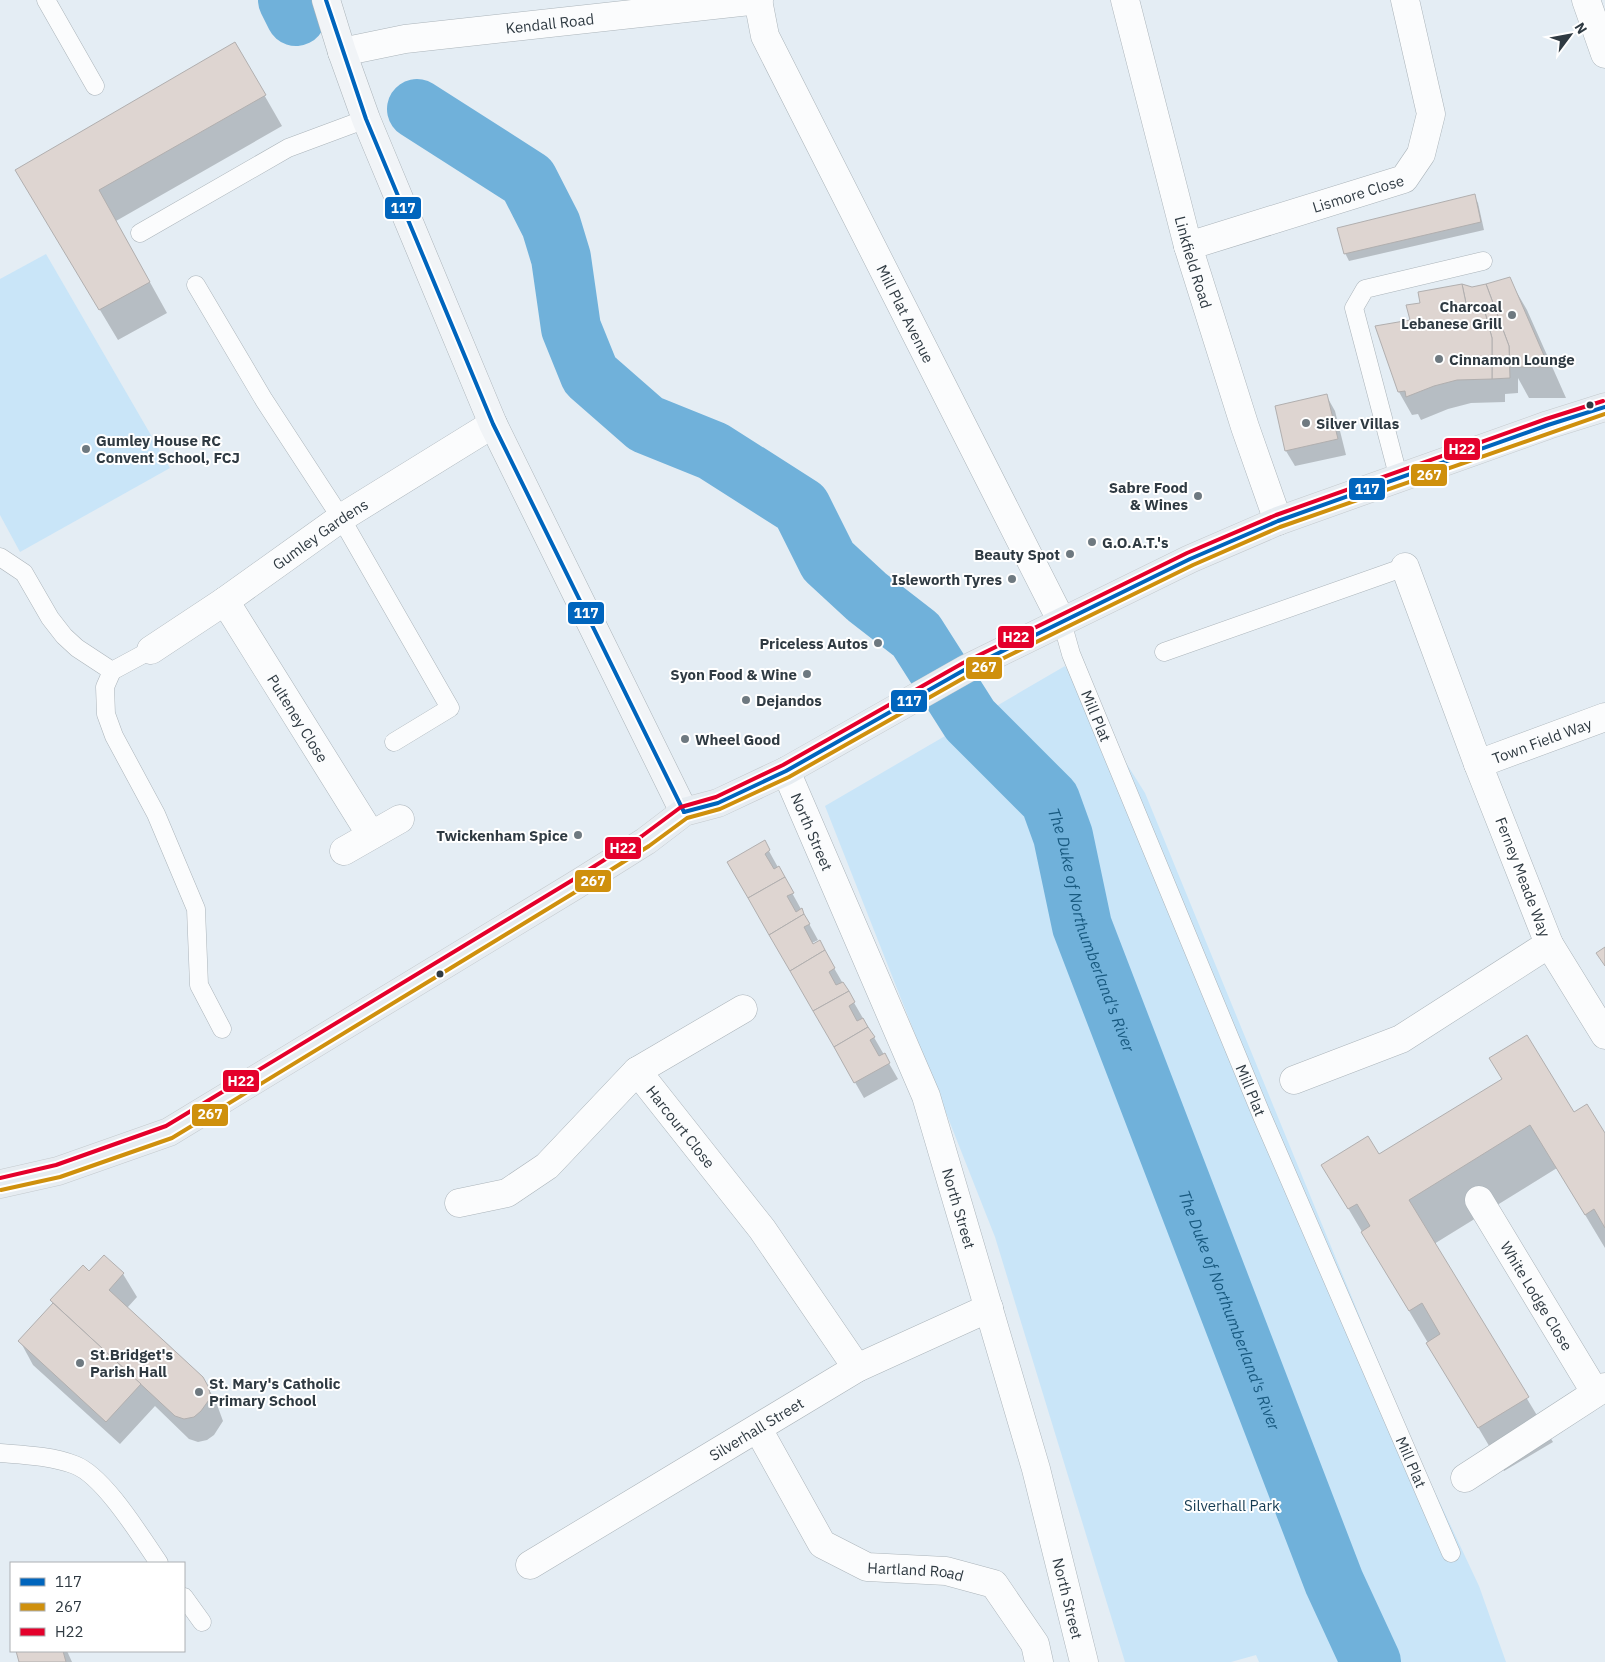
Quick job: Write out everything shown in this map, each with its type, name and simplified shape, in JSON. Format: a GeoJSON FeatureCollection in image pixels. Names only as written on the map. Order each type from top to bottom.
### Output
{"type":"FeatureCollection","features":[{"type":"Feature","properties":{"kind":"main road"},"geometry":{"type":"LineString","coordinates":[[326,0],[366,119],[493,424],[684,812]]}},
{"type":"Feature","properties":{"kind":"main road"},"geometry":{"type":"LineString","coordinates":[[0,1184],[58,1171],[169,1132],[574,886],[646,841],[684,812],[718,803],[786,771],[966,669],[1190,559],[1278,521],[1548,425],[1605,407]]}},
{"type":"Feature","properties":{"kind":"street","name":"Kendall Road"},"geometry":{"type":"LineString","coordinates":[[342,52],[405,40],[759,0]]}},
{"type":"Feature","properties":{"kind":"street","name":"Mill Plat Avenue"},"geometry":{"type":"LineString","coordinates":[[759,0],[765,36],[1062,622]]}},
{"type":"Feature","properties":{"kind":"street","name":"Linkfield Road"},"geometry":{"type":"LineString","coordinates":[[1125,0],[1188,246],[1245,427],[1278,521]]}},
{"type":"Feature","properties":{"kind":"street","name":"Lismore Close"},"geometry":{"type":"LineString","coordinates":[[1188,246],[1404,179],[1421,154],[1431,114],[1405,0]]}},
{"type":"Feature","properties":{"kind":"street"},"geometry":{"type":"LineString","coordinates":[[1586,0],[1605,54]]}},
{"type":"Feature","properties":{"kind":"street","name":"Gumley Gardens"},"geometry":{"type":"LineString","coordinates":[[151,650],[225,601],[341,518],[493,424]]}},
{"type":"Feature","properties":{"kind":"street","name":"Ferney Meade Way"},"geometry":{"type":"LineString","coordinates":[[1294,1080],[1401,1039],[1549,944],[1478,764],[1405,567]]}},
{"type":"Feature","properties":{"kind":"street","name":"Pulteney Close"},"geometry":{"type":"LineString","coordinates":[[225,601],[372,835]]}},
{"type":"Feature","properties":{"kind":"street","name":"Town Field Way"},"geometry":{"type":"LineString","coordinates":[[1478,764],[1605,716]]}},
{"type":"Feature","properties":{"kind":"street","name":"North Street"},"geometry":{"type":"LineString","coordinates":[[786,771],[926,1096],[1049,1516],[1084,1662]]}},
{"type":"Feature","properties":{"kind":"street"},"geometry":{"type":"LineString","coordinates":[[344,851],[400,819]]}},
{"type":"Feature","properties":{"kind":"street"},"geometry":{"type":"LineString","coordinates":[[1549,944],[1605,1035]]}},
{"type":"Feature","properties":{"kind":"street"},"geometry":{"type":"LineString","coordinates":[[637,1070],[743,1009]]}},
{"type":"Feature","properties":{"kind":"street","name":"Harcourt Close"},"geometry":{"type":"LineString","coordinates":[[459,1203],[507,1193],[547,1166],[637,1070],[762,1229],[857,1368]]}},
{"type":"Feature","properties":{"kind":"street","name":"White Lodge Close"},"geometry":{"type":"LineString","coordinates":[[1465,1478],[1600,1389],[1479,1200]]}},
{"type":"Feature","properties":{"kind":"street","name":"Silverhall Street"},"geometry":{"type":"LineString","coordinates":[[530,1565],[857,1368],[989,1308]]}},
{"type":"Feature","properties":{"kind":"street","name":"Hartland Road"},"geometry":{"type":"LineString","coordinates":[[758,1429],[822,1544],[867,1567],[946,1571],[994,1584],[1035,1644],[1039,1662]]}},
{"type":"Feature","properties":{"kind":"lane"},"geometry":{"type":"LineString","coordinates":[[46,0],[95,86]]}},
{"type":"Feature","properties":{"kind":"lane"},"geometry":{"type":"LineString","coordinates":[[140,233],[288,148],[366,119]]}},
{"type":"Feature","properties":{"kind":"lane"},"geometry":{"type":"LineString","coordinates":[[1399,479],[1354,308],[1364,289],[1483,261]]}},
{"type":"Feature","properties":{"kind":"lane"},"geometry":{"type":"LineString","coordinates":[[196,285],[264,400],[341,518],[450,708],[394,742]]}},
{"type":"Feature","properties":{"kind":"lane"},"geometry":{"type":"LineString","coordinates":[[0,556],[24,573],[50,618],[64,636],[77,648],[112,671]]}},
{"type":"Feature","properties":{"kind":"lane"},"geometry":{"type":"LineString","coordinates":[[1164,652],[1405,567]]}},
{"type":"Feature","properties":{"kind":"lane","name":"Mill Plat"},"geometry":{"type":"LineString","coordinates":[[1062,622],[1071,654],[1262,1116],[1451,1553]]}},
{"type":"Feature","properties":{"kind":"lane"},"geometry":{"type":"LineString","coordinates":[[151,650],[112,671],[105,687],[106,714],[118,744],[156,814],[196,909],[196,964],[199,985],[222,1029]]}},
{"type":"Feature","properties":{"kind":"lane"},"geometry":{"type":"LineString","coordinates":[[0,1453],[36,1456],[77,1466],[102,1484],[158,1562]]}},
{"type":"Feature","properties":{"kind":"lane"},"geometry":{"type":"LineString","coordinates":[[185,1598],[202,1622]]}},
{"type":"Feature","properties":{"kind":"green space"},"geometry":{"type":"Polygon","coordinates":[[[46,254],[170,468],[20,552],[0,515],[0,279],[46,254]]]}},
{"type":"Feature","properties":{"kind":"green space","name":"Silverhall Park"},"geometry":{"type":"Polygon","coordinates":[[[1065,666],[1145,793],[1410,1439],[1479,1586],[1506,1662],[1259,1662],[1256,1655],[1231,1662],[1125,1662],[995,1237],[825,806],[1065,666]]]}},
{"type":"Feature","properties":{"kind":"building"},"geometry":{"type":"Polygon","coordinates":[[[235,42],[266,95],[99,190],[150,282],[99,310],[15,170],[235,42]]]}},
{"type":"Feature","properties":{"kind":"building"},"geometry":{"type":"Polygon","coordinates":[[[1475,194],[1481,222],[1344,254],[1337,228],[1475,194]]]}},
{"type":"Feature","properties":{"kind":"building","name":"Charcoal Lebanese Grill"},"geometry":{"type":"Polygon","coordinates":[[[1510,277],[1549,367],[1510,367],[1509,346],[1486,284],[1510,277]]]}},
{"type":"Feature","properties":{"kind":"building"},"geometry":{"type":"Polygon","coordinates":[[[1462,284],[1472,287],[1486,284],[1509,346],[1510,378],[1492,379],[1492,338],[1483,305],[1467,308],[1462,284]]]}},
{"type":"Feature","properties":{"kind":"building","name":"Cinnamon Lounge"},"geometry":{"type":"Polygon","coordinates":[[[1462,284],[1467,308],[1483,305],[1492,338],[1492,379],[1457,380],[1434,386],[1406,397],[1405,391],[1398,392],[1375,326],[1410,320],[1406,305],[1420,303],[1418,292],[1462,284]]]}},
{"type":"Feature","properties":{"kind":"building","name":"Silver Villas"},"geometry":{"type":"Polygon","coordinates":[[[1327,394],[1338,439],[1285,451],[1275,406],[1327,394]]]}},
{"type":"Feature","properties":{"kind":"building"},"geometry":{"type":"Polygon","coordinates":[[[765,840],[770,850],[765,854],[774,869],[779,866],[785,877],[748,898],[727,862],[765,840]]]}},
{"type":"Feature","properties":{"kind":"building"},"geometry":{"type":"Polygon","coordinates":[[[785,877],[794,893],[787,896],[796,912],[802,908],[804,914],[769,935],[748,898],[785,877]]]}},
{"type":"Feature","properties":{"kind":"building"},"geometry":{"type":"Polygon","coordinates":[[[804,914],[810,924],[804,927],[813,944],[820,940],[825,950],[790,971],[769,935],[804,914]]]}},
{"type":"Feature","properties":{"kind":"building"},"geometry":{"type":"Polygon","coordinates":[[[1605,947],[1605,966],[1596,953],[1605,947]]]}},
{"type":"Feature","properties":{"kind":"building"},"geometry":{"type":"Polygon","coordinates":[[[825,950],[835,968],[829,972],[836,985],[843,982],[849,991],[813,1011],[790,971],[825,950]]]}},
{"type":"Feature","properties":{"kind":"building"},"geometry":{"type":"Polygon","coordinates":[[[849,991],[855,1002],[849,1006],[857,1021],[863,1018],[868,1027],[834,1047],[813,1011],[849,991]]]}},
{"type":"Feature","properties":{"kind":"building"},"geometry":{"type":"Polygon","coordinates":[[[868,1027],[875,1037],[870,1040],[879,1056],[885,1053],[890,1063],[854,1083],[834,1047],[868,1027]]]}},
{"type":"Feature","properties":{"kind":"building"},"geometry":{"type":"Polygon","coordinates":[[[1527,1035],[1574,1112],[1587,1104],[1605,1133],[1605,1228],[1594,1209],[1585,1215],[1530,1125],[1409,1200],[1529,1397],[1478,1428],[1426,1343],[1440,1334],[1422,1303],[1409,1311],[1361,1232],[1370,1226],[1357,1204],[1348,1209],[1321,1165],[1368,1136],[1379,1154],[1502,1079],[1489,1058],[1527,1035]]]}},
{"type":"Feature","properties":{"kind":"building"},"geometry":{"type":"Polygon","coordinates":[[[104,1255],[124,1273],[109,1290],[203,1377],[208,1386],[211,1397],[194,1417],[184,1419],[175,1416],[50,1300],[83,1265],[89,1271],[104,1255]]]}},
{"type":"Feature","properties":{"kind":"building","name":"St.Bridget's Parish Hall"},"geometry":{"type":"Polygon","coordinates":[[[53,1303],[141,1384],[106,1422],[18,1341],[53,1303]]]}},
{"type":"Feature","properties":{"kind":"building"},"geometry":{"type":"Polygon","coordinates":[[[16,1652],[63,1652],[66,1662],[19,1662],[16,1652]]]}},
{"type":"Feature","properties":{"kind":"waterway","name":"The Duke of Northumberland's River"},"geometry":{"type":"LineString","coordinates":[[288,0],[296,16]]}},
{"type":"Feature","properties":{"kind":"waterway","name":"The Duke of Northumberland's River"},"geometry":{"type":"LineString","coordinates":[[417,109],[528,180],[551,225],[561,258],[571,328],[590,375],[646,424],[713,451],[801,507],[828,561],[867,597],[916,635],[970,720],[1050,800],[1063,836],[1082,926],[1334,1582],[1371,1662]]}},
{"type":"Feature","properties":{"kind":"transit line","name":"117"},"geometry":{"type":"LineString","coordinates":[[326,0],[366,119],[493,424],[684,812]]}},
{"type":"Feature","properties":{"kind":"transit line","name":"H22"},"geometry":{"type":"LineString","coordinates":[[0,1178],[56,1165],[166,1126],[571,881],[642,836],[681,807],[716,797],[783,765],[963,663],[1187,553],[1276,515],[1546,419],[1603,401]]}},
{"type":"Feature","properties":{"kind":"transit line","name":"117"},"geometry":{"type":"LineString","coordinates":[[684,812],[718,803],[786,771],[966,669],[1190,559],[1278,521],[1548,425],[1605,407]]}},
{"type":"Feature","properties":{"kind":"transit line","name":"267"},"geometry":{"type":"LineString","coordinates":[[1,1190],[60,1177],[172,1138],[577,891],[649,846],[687,818],[720,809],[789,777],[969,675],[1193,565],[1280,527],[1605,414]]}},
{"type":"Feature","properties":{"kind":"place","name":"Charcoal Lebanese Grill"},"geometry":{"type":"Point","coordinates":[1512,315]}},
{"type":"Feature","properties":{"kind":"place","name":"Cinnamon Lounge"},"geometry":{"type":"Point","coordinates":[1439,359]}},
{"type":"Feature","properties":{"kind":"place","name":"Silver Villas"},"geometry":{"type":"Point","coordinates":[1306,423]}},
{"type":"Feature","properties":{"kind":"place","name":"Gumley House RC Convent School, FCJ"},"geometry":{"type":"Point","coordinates":[86,449]}},
{"type":"Feature","properties":{"kind":"place","name":"Sabre Food & Wines"},"geometry":{"type":"Point","coordinates":[1198,496]}},
{"type":"Feature","properties":{"kind":"place","name":"G.O.A.T.'s"},"geometry":{"type":"Point","coordinates":[1092,542]}},
{"type":"Feature","properties":{"kind":"place","name":"Beauty Spot"},"geometry":{"type":"Point","coordinates":[1070,554]}},
{"type":"Feature","properties":{"kind":"place","name":"Isleworth Tyres"},"geometry":{"type":"Point","coordinates":[1012,579]}},
{"type":"Feature","properties":{"kind":"place","name":"Priceless Autos"},"geometry":{"type":"Point","coordinates":[878,643]}},
{"type":"Feature","properties":{"kind":"place","name":"Syon Food & Wine"},"geometry":{"type":"Point","coordinates":[807,674]}},
{"type":"Feature","properties":{"kind":"place","name":"Dejandos"},"geometry":{"type":"Point","coordinates":[746,700]}},
{"type":"Feature","properties":{"kind":"place","name":"Wheel Good"},"geometry":{"type":"Point","coordinates":[685,739]}},
{"type":"Feature","properties":{"kind":"place","name":"Twickenham Spice"},"geometry":{"type":"Point","coordinates":[578,835]}},
{"type":"Feature","properties":{"kind":"place","name":"St.Bridget's Parish Hall"},"geometry":{"type":"Point","coordinates":[80,1363]}},
{"type":"Feature","properties":{"kind":"place","name":"St. Mary's Catholic Primary School"},"geometry":{"type":"Point","coordinates":[199,1392]}}]}
